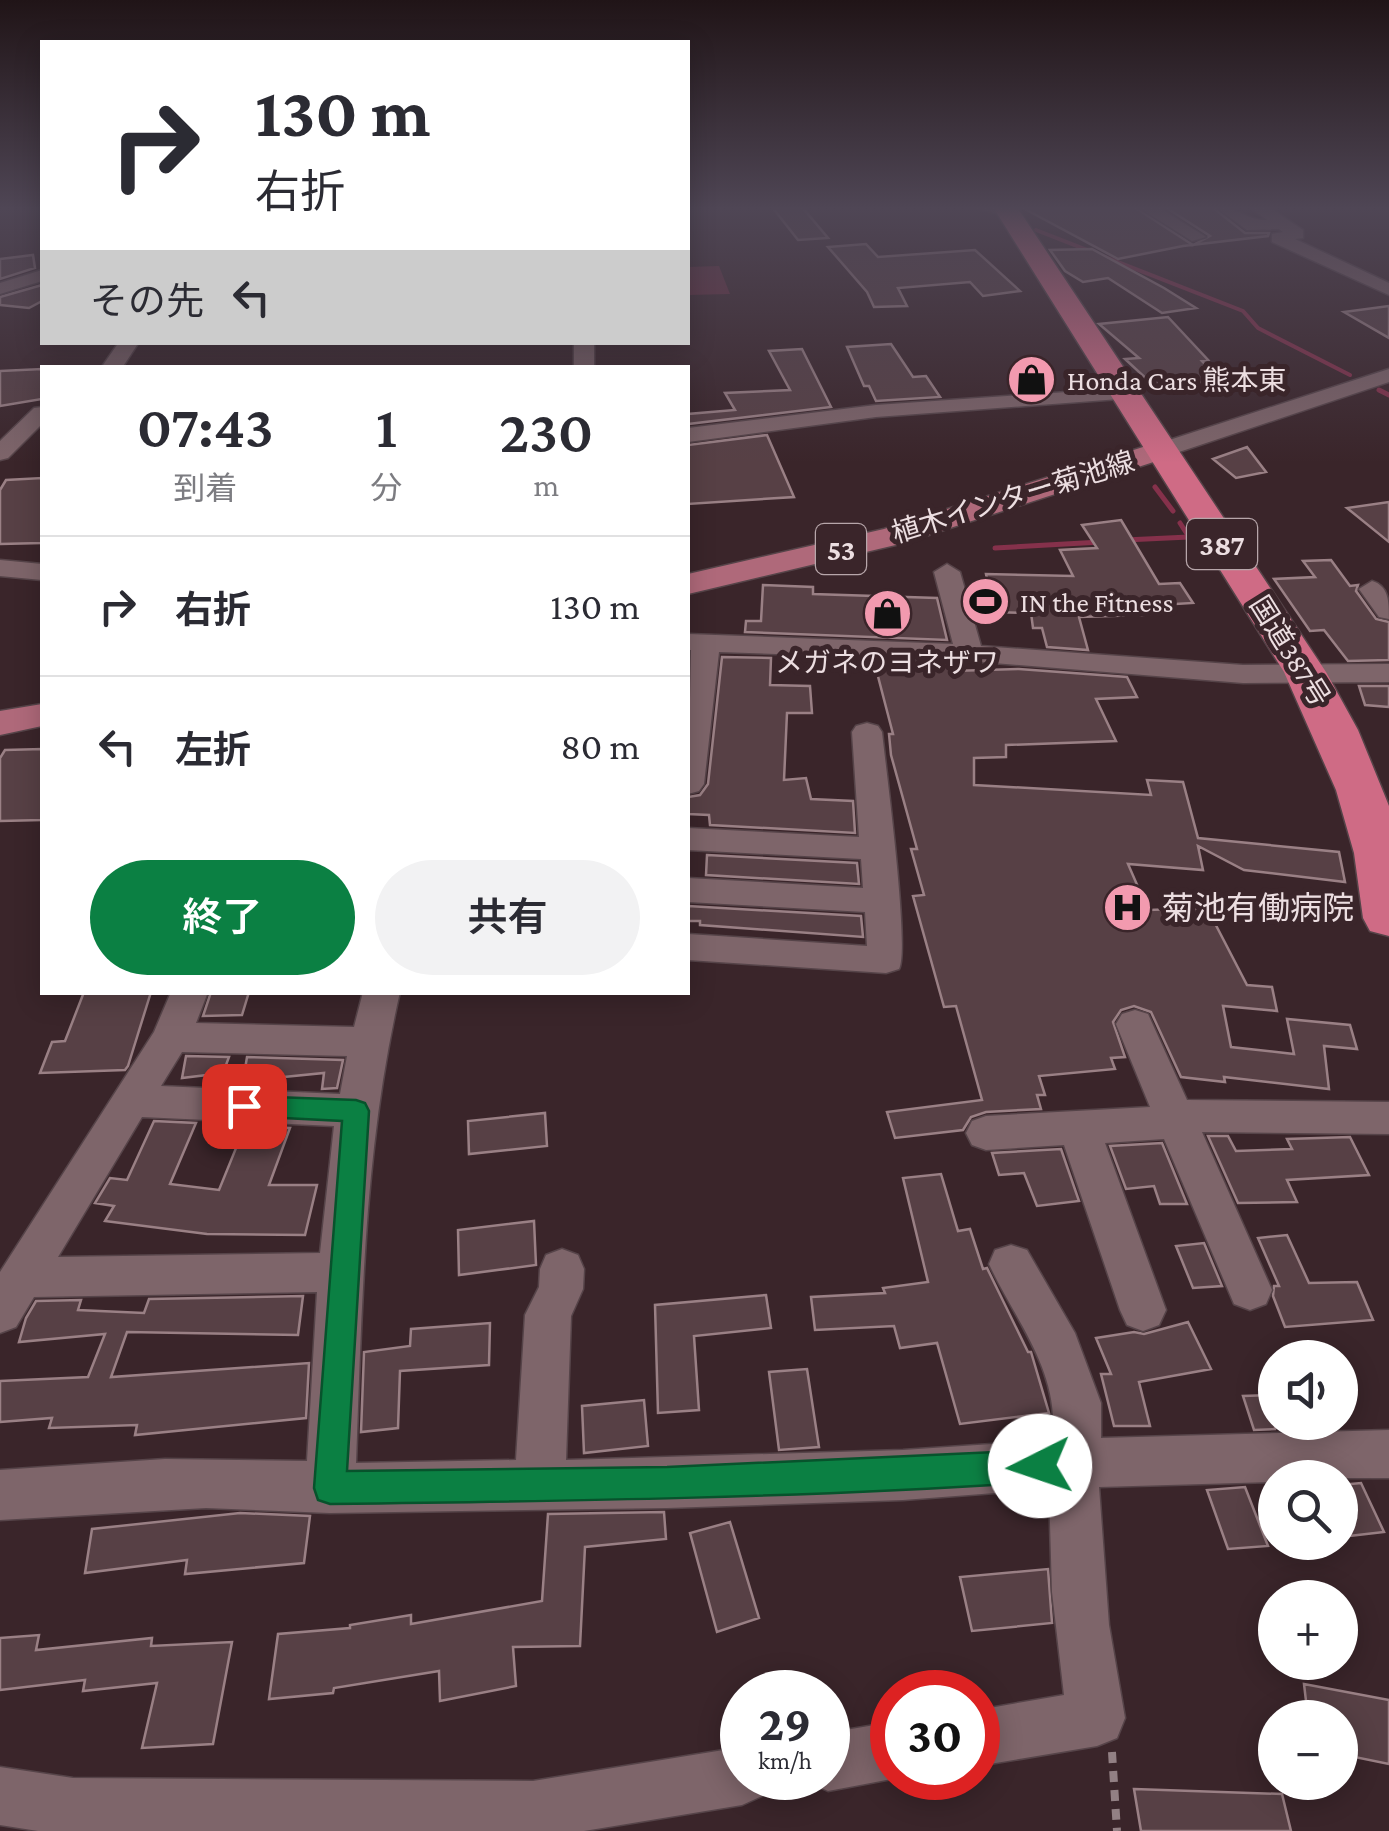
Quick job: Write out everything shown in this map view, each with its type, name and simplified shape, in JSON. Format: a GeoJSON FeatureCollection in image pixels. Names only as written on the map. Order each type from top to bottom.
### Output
{"type":"FeatureCollection","features":[{"type":"Feature","properties":{"kind":"highway","name":"国道387号"},"geometry":{"type":"LineString","coordinates":[[1060,292],[1306,674],[1357,775],[1375,840],[1389,918]]}},
{"type":"Feature","properties":{"kind":"main road","name":"植木インター菊池線"},"geometry":{"type":"LineString","coordinates":[[690,584],[910,531],[1162,450]]}},
{"type":"Feature","properties":{"kind":"main road"},"geometry":{"type":"LineString","coordinates":[[0,723],[40,714]]}},
{"type":"Feature","properties":{"kind":"street"},"geometry":{"type":"LineString","coordinates":[[1162,450],[1389,375]]}},
{"type":"Feature","properties":{"kind":"street"},"geometry":{"type":"LineString","coordinates":[[690,435],[876,412],[1126,394]]}},
{"type":"Feature","properties":{"kind":"street"},"geometry":{"type":"LineString","coordinates":[[0,453],[40,415]]}},
{"type":"Feature","properties":{"kind":"street"},"geometry":{"type":"LineString","coordinates":[[0,568],[40,572]]}},
{"type":"Feature","properties":{"kind":"street"},"geometry":{"type":"LineString","coordinates":[[947,572],[968,653]]}},
{"type":"Feature","properties":{"kind":"street"},"geometry":{"type":"LineString","coordinates":[[1372,589],[1389,611]]}},
{"type":"Feature","properties":{"kind":"street"},"geometry":{"type":"LineString","coordinates":[[690,752],[697,642],[968,653],[1243,674],[1389,672]]}},
{"type":"Feature","properties":{"kind":"street"},"geometry":{"type":"LineString","coordinates":[[690,946],[886,960],[880,849],[867,732]]}},
{"type":"Feature","properties":{"kind":"street"},"geometry":{"type":"LineString","coordinates":[[690,839],[880,849]]}},
{"type":"Feature","properties":{"kind":"street"},"geometry":{"type":"LineString","coordinates":[[690,890],[883,901]]}},
{"type":"Feature","properties":{"kind":"street"},"geometry":{"type":"LineString","coordinates":[[11,1294],[171,1038],[189,995]]}},
{"type":"Feature","properties":{"kind":"street"},"geometry":{"type":"LineString","coordinates":[[330,1488],[356,1111],[381,995]]}},
{"type":"Feature","properties":{"kind":"street"},"geometry":{"type":"LineString","coordinates":[[1135,1024],[1250,1290]]}},
{"type":"Feature","properties":{"kind":"street"},"geometry":{"type":"LineString","coordinates":[[171,1038],[368,1042]]}},
{"type":"Feature","properties":{"kind":"street"},"geometry":{"type":"LineString","coordinates":[[132,1101],[356,1111]]}},
{"type":"Feature","properties":{"kind":"street"},"geometry":{"type":"LineString","coordinates":[[986,1133],[1176,1119],[1389,1118]]}},
{"type":"Feature","properties":{"kind":"street"},"geometry":{"type":"LineString","coordinates":[[1079,1128],[1143,1310]]}},
{"type":"Feature","properties":{"kind":"street"},"geometry":{"type":"LineString","coordinates":[[1000,1734],[1097,1718],[1090,1688],[1074,1464],[1078,1405],[1062,1358],[1011,1264]]}},
{"type":"Feature","properties":{"kind":"street"},"geometry":{"type":"LineString","coordinates":[[540,1485],[548,1316],[562,1289],[562,1269]]}},
{"type":"Feature","properties":{"kind":"street"},"geometry":{"type":"LineString","coordinates":[[11,1294],[342,1272]]}},
{"type":"Feature","properties":{"kind":"street"},"geometry":{"type":"LineString","coordinates":[[0,1495],[128,1484],[277,1483],[330,1488],[540,1485],[903,1475],[1074,1464],[1389,1454]]}},
{"type":"Feature","properties":{"kind":"street"},"geometry":{"type":"LineString","coordinates":[[0,1796],[73,1807],[533,1810],[720,1780]]}},
{"type":"Feature","properties":{"kind":"path"},"geometry":{"type":"LineString","coordinates":[[1097,1718],[1112,1746],[1117,1831]]}},
{"type":"Feature","properties":{"kind":"shaded area"},"geometry":{"type":"Polygon","coordinates":[[[690,292],[729,292],[690,295],[690,292]]]}},
{"type":"Feature","properties":{"kind":"building"},"geometry":{"type":"Polygon","coordinates":[[[40,292],[40,302],[29,308],[0,305],[0,297],[40,292]]]}},
{"type":"Feature","properties":{"kind":"building"},"geometry":{"type":"Polygon","coordinates":[[[867,292],[900,292],[907,306],[874,307],[867,292]]]}},
{"type":"Feature","properties":{"kind":"building"},"geometry":{"type":"Polygon","coordinates":[[[1130,292],[1171,292],[1196,308],[1162,313],[1130,292]]]}},
{"type":"Feature","properties":{"kind":"building"},"geometry":{"type":"Polygon","coordinates":[[[1389,306],[1389,338],[1344,312],[1389,306]]]}},
{"type":"Feature","properties":{"kind":"building"},"geometry":{"type":"Polygon","coordinates":[[[1168,317],[1222,381],[1152,384],[1125,359],[1139,358],[1099,324],[1168,317]]]}},
{"type":"Feature","properties":{"kind":"building"},"geometry":{"type":"Polygon","coordinates":[[[891,344],[913,377],[926,376],[940,397],[876,401],[869,386],[864,386],[847,347],[891,344]]]}},
{"type":"Feature","properties":{"kind":"building"},"geometry":{"type":"Polygon","coordinates":[[[802,349],[831,407],[690,424],[690,414],[735,410],[725,393],[790,390],[769,351],[802,349]]]}},
{"type":"Feature","properties":{"kind":"building"},"geometry":{"type":"Polygon","coordinates":[[[40,369],[40,399],[0,406],[0,371],[40,369]]]}},
{"type":"Feature","properties":{"kind":"building"},"geometry":{"type":"Polygon","coordinates":[[[767,435],[794,497],[690,504],[690,445],[767,435]]]}},
{"type":"Feature","properties":{"kind":"building"},"geometry":{"type":"Polygon","coordinates":[[[1247,447],[1266,472],[1236,478],[1213,459],[1247,447]]]}},
{"type":"Feature","properties":{"kind":"building"},"geometry":{"type":"Polygon","coordinates":[[[40,478],[40,543],[0,544],[0,490],[6,480],[40,478]]]}},
{"type":"Feature","properties":{"kind":"building"},"geometry":{"type":"Polygon","coordinates":[[[1389,502],[1389,542],[1347,508],[1389,502]]]}},
{"type":"Feature","properties":{"kind":"building"},"geometry":{"type":"Polygon","coordinates":[[[1121,520],[1159,584],[1180,583],[1193,603],[1159,605],[1163,612],[1144,615],[1079,617],[1088,650],[1047,647],[1042,628],[1033,628],[1031,613],[993,612],[986,574],[1073,576],[1060,550],[1097,548],[1082,525],[1121,520]]]}},
{"type":"Feature","properties":{"kind":"building"},"geometry":{"type":"Polygon","coordinates":[[[1331,560],[1350,586],[1358,585],[1356,591],[1376,619],[1389,622],[1389,660],[1348,661],[1324,630],[1310,631],[1274,579],[1315,577],[1303,561],[1331,560]]]}},
{"type":"Feature","properties":{"kind":"building"},"geometry":{"type":"Polygon","coordinates":[[[763,585],[813,587],[813,594],[937,598],[947,640],[745,632],[746,621],[761,621],[763,585]]]}},
{"type":"Feature","properties":{"kind":"building"},"geometry":{"type":"Polygon","coordinates":[[[722,657],[771,658],[770,685],[810,686],[812,713],[787,713],[784,780],[806,778],[811,799],[853,801],[855,833],[710,825],[709,815],[690,814],[690,797],[700,795],[708,784],[722,657]]]}},
{"type":"Feature","properties":{"kind":"building"},"geometry":{"type":"Polygon","coordinates":[[[874,661],[951,664],[952,671],[1019,669],[1127,677],[1137,697],[1096,699],[1116,741],[1006,745],[1006,757],[974,758],[974,785],[1151,795],[1147,780],[1183,782],[1198,838],[1339,852],[1345,882],[1244,870],[1198,846],[1203,870],[1128,864],[1148,910],[1207,908],[1247,985],[1272,987],[1277,1011],[1223,1006],[1231,1047],[1294,1054],[1287,1019],[1350,1025],[1357,1049],[1324,1046],[1329,1089],[1224,1077],[1225,1082],[1181,1077],[1151,1012],[1134,1006],[1121,1010],[1113,1022],[1125,1057],[1111,1058],[1115,1069],[1039,1076],[1045,1095],[1037,1095],[1041,1109],[986,1112],[971,1117],[963,1130],[895,1138],[887,1112],[982,1100],[956,1006],[944,1007],[913,896],[924,895],[911,849],[917,849],[891,755],[889,734],[893,734],[874,661]]]}},
{"type":"Feature","properties":{"kind":"building"},"geometry":{"type":"Polygon","coordinates":[[[1359,686],[1389,686],[1389,707],[1365,705],[1359,686]]]}},
{"type":"Feature","properties":{"kind":"building"},"geometry":{"type":"Polygon","coordinates":[[[40,749],[40,820],[0,821],[0,758],[5,750],[40,749]]]}},
{"type":"Feature","properties":{"kind":"building"},"geometry":{"type":"Polygon","coordinates":[[[707,855],[857,863],[859,884],[706,875],[707,855]]]}},
{"type":"Feature","properties":{"kind":"building"},"geometry":{"type":"Polygon","coordinates":[[[690,906],[861,916],[863,937],[700,925],[700,921],[690,921],[690,906]]]}},
{"type":"Feature","properties":{"kind":"building"},"geometry":{"type":"Polygon","coordinates":[[[83,995],[150,995],[125,1070],[40,1073],[52,1042],[65,1041],[83,995]]]}},
{"type":"Feature","properties":{"kind":"building"},"geometry":{"type":"Polygon","coordinates":[[[210,995],[248,995],[242,1015],[203,1016],[210,995]]]}},
{"type":"Feature","properties":{"kind":"building"},"geometry":{"type":"Polygon","coordinates":[[[186,1056],[229,1057],[223,1073],[182,1078],[186,1056]]]}},
{"type":"Feature","properties":{"kind":"building"},"geometry":{"type":"Polygon","coordinates":[[[247,1057],[343,1060],[337,1088],[322,1089],[324,1073],[243,1081],[247,1057]]]}},
{"type":"Feature","properties":{"kind":"building"},"geometry":{"type":"Polygon","coordinates":[[[545,1113],[547,1146],[469,1154],[468,1121],[545,1113]]]}},
{"type":"Feature","properties":{"kind":"building"},"geometry":{"type":"Polygon","coordinates":[[[154,1121],[196,1123],[170,1184],[219,1190],[245,1126],[290,1128],[269,1185],[317,1185],[305,1235],[207,1234],[105,1221],[114,1206],[95,1203],[110,1178],[127,1180],[154,1121]]]}},
{"type":"Feature","properties":{"kind":"building"},"geometry":{"type":"Polygon","coordinates":[[[1208,1136],[1228,1136],[1236,1151],[1292,1149],[1287,1139],[1350,1137],[1369,1175],[1287,1180],[1297,1202],[1238,1203],[1208,1136]]]}},
{"type":"Feature","properties":{"kind":"building"},"geometry":{"type":"Polygon","coordinates":[[[1162,1143],[1187,1204],[1160,1204],[1154,1186],[1126,1189],[1110,1146],[1162,1143]]]}},
{"type":"Feature","properties":{"kind":"building"},"geometry":{"type":"Polygon","coordinates":[[[1061,1149],[1079,1201],[1037,1206],[1024,1173],[999,1175],[992,1153],[1061,1149]]]}},
{"type":"Feature","properties":{"kind":"building"},"geometry":{"type":"Polygon","coordinates":[[[941,1174],[958,1231],[970,1229],[983,1269],[987,1268],[1031,1352],[1049,1413],[960,1424],[937,1343],[900,1348],[894,1326],[815,1330],[811,1297],[885,1293],[883,1288],[928,1282],[903,1178],[941,1174]]]}},
{"type":"Feature","properties":{"kind":"building"},"geometry":{"type":"Polygon","coordinates":[[[534,1221],[536,1265],[459,1275],[458,1230],[534,1221]]]}},
{"type":"Feature","properties":{"kind":"building"},"geometry":{"type":"Polygon","coordinates":[[[1287,1235],[1309,1283],[1357,1282],[1373,1320],[1285,1327],[1273,1296],[1274,1286],[1279,1286],[1258,1238],[1287,1235]]]}},
{"type":"Feature","properties":{"kind":"building"},"geometry":{"type":"Polygon","coordinates":[[[1204,1243],[1222,1286],[1193,1288],[1176,1246],[1204,1243]]]}},
{"type":"Feature","properties":{"kind":"building"},"geometry":{"type":"Polygon","coordinates":[[[766,1295],[771,1328],[694,1336],[699,1410],[658,1413],[655,1305],[766,1295]]]}},
{"type":"Feature","properties":{"kind":"building"},"geometry":{"type":"Polygon","coordinates":[[[303,1296],[298,1335],[127,1332],[111,1377],[309,1363],[306,1418],[135,1435],[137,1425],[49,1428],[52,1418],[0,1422],[0,1381],[88,1377],[105,1334],[19,1342],[36,1301],[81,1300],[78,1310],[144,1313],[149,1299],[303,1296]]]}},
{"type":"Feature","properties":{"kind":"building"},"geometry":{"type":"Polygon","coordinates":[[[1188,1322],[1211,1369],[1139,1382],[1150,1426],[1114,1426],[1101,1374],[1111,1374],[1096,1338],[1144,1334],[1188,1322]]]}},
{"type":"Feature","properties":{"kind":"building"},"geometry":{"type":"Polygon","coordinates":[[[490,1323],[489,1365],[400,1371],[398,1428],[361,1432],[364,1352],[410,1346],[411,1329],[490,1323]]]}},
{"type":"Feature","properties":{"kind":"building"},"geometry":{"type":"Polygon","coordinates":[[[807,1369],[819,1447],[779,1450],[769,1372],[807,1369]]]}},
{"type":"Feature","properties":{"kind":"building"},"geometry":{"type":"Polygon","coordinates":[[[1243,1396],[1258,1396],[1258,1430],[1254,1430],[1243,1396]]]}},
{"type":"Feature","properties":{"kind":"building"},"geometry":{"type":"Polygon","coordinates":[[[644,1400],[648,1446],[584,1453],[582,1406],[644,1400]]]}},
{"type":"Feature","properties":{"kind":"building"},"geometry":{"type":"Polygon","coordinates":[[[1361,1483],[1384,1532],[1358,1535],[1361,1483]]]}},
{"type":"Feature","properties":{"kind":"building"},"geometry":{"type":"Polygon","coordinates":[[[1245,1487],[1258,1520],[1258,1547],[1228,1549],[1207,1490],[1245,1487]]]}},
{"type":"Feature","properties":{"kind":"building"},"geometry":{"type":"Polygon","coordinates":[[[664,1512],[666,1539],[585,1547],[580,1646],[513,1647],[516,1686],[440,1701],[439,1671],[334,1688],[333,1693],[269,1699],[278,1634],[350,1628],[411,1615],[411,1624],[542,1601],[548,1514],[664,1512]]]}},
{"type":"Feature","properties":{"kind":"building"},"geometry":{"type":"Polygon","coordinates":[[[240,1513],[310,1516],[304,1563],[185,1574],[187,1560],[85,1573],[92,1529],[240,1513]]]}},
{"type":"Feature","properties":{"kind":"building"},"geometry":{"type":"Polygon","coordinates":[[[730,1522],[759,1618],[717,1632],[690,1533],[730,1522]]]}},
{"type":"Feature","properties":{"kind":"building"},"geometry":{"type":"Polygon","coordinates":[[[1048,1569],[1052,1623],[972,1631],[960,1577],[1048,1569]]]}},
{"type":"Feature","properties":{"kind":"building"},"geometry":{"type":"Polygon","coordinates":[[[39,1635],[36,1650],[152,1638],[151,1646],[232,1642],[213,1744],[142,1748],[157,1683],[83,1691],[85,1680],[0,1690],[0,1638],[39,1635]]]}},
{"type":"Feature","properties":{"kind":"building"},"geometry":{"type":"Polygon","coordinates":[[[1304,1684],[1389,1700],[1389,1764],[1358,1758],[1358,1700],[1306,1700],[1304,1684]]]}},
{"type":"Feature","properties":{"kind":"building"},"geometry":{"type":"Polygon","coordinates":[[[1134,1789],[1258,1793],[1258,1800],[1283,1800],[1291,1831],[1141,1831],[1134,1789]]]}},
{"type":"Feature","properties":{"kind":"waterway"},"geometry":{"type":"LineString","coordinates":[[1196,292],[1243,311],[1258,328],[1350,375]]}},
{"type":"Feature","properties":{"kind":"waterway"},"geometry":{"type":"LineString","coordinates":[[1379,390],[1389,395]]}},
{"type":"Feature","properties":{"kind":"waterway"},"geometry":{"type":"LineString","coordinates":[[1155,487],[1173,511]]}},
{"type":"Feature","properties":{"kind":"waterway"},"geometry":{"type":"LineString","coordinates":[[1125,540],[1189,537],[1180,523]]}},
{"type":"Feature","properties":{"kind":"waterway"},"geometry":{"type":"LineString","coordinates":[[995,548],[1101,542]]}},
{"type":"Feature","properties":{"kind":"place","name":"Honda Cars 熊本東"},"geometry":{"type":"Point","coordinates":[1032,380]}},
{"type":"Feature","properties":{"kind":"place","name":"IN the Fitness"},"geometry":{"type":"Point","coordinates":[985,602]}},
{"type":"Feature","properties":{"kind":"place","name":"メガネのヨネザワ"},"geometry":{"type":"Point","coordinates":[887,614]}},
{"type":"Feature","properties":{"kind":"place","name":"菊池有働病院"},"geometry":{"type":"Point","coordinates":[1127,908]}},
{"type":"Feature","properties":{"kind":"route"},"geometry":{"type":"LineString","coordinates":[[244,1106],[356,1111],[330,1488],[667,1483],[1040,1466]]}}]}
